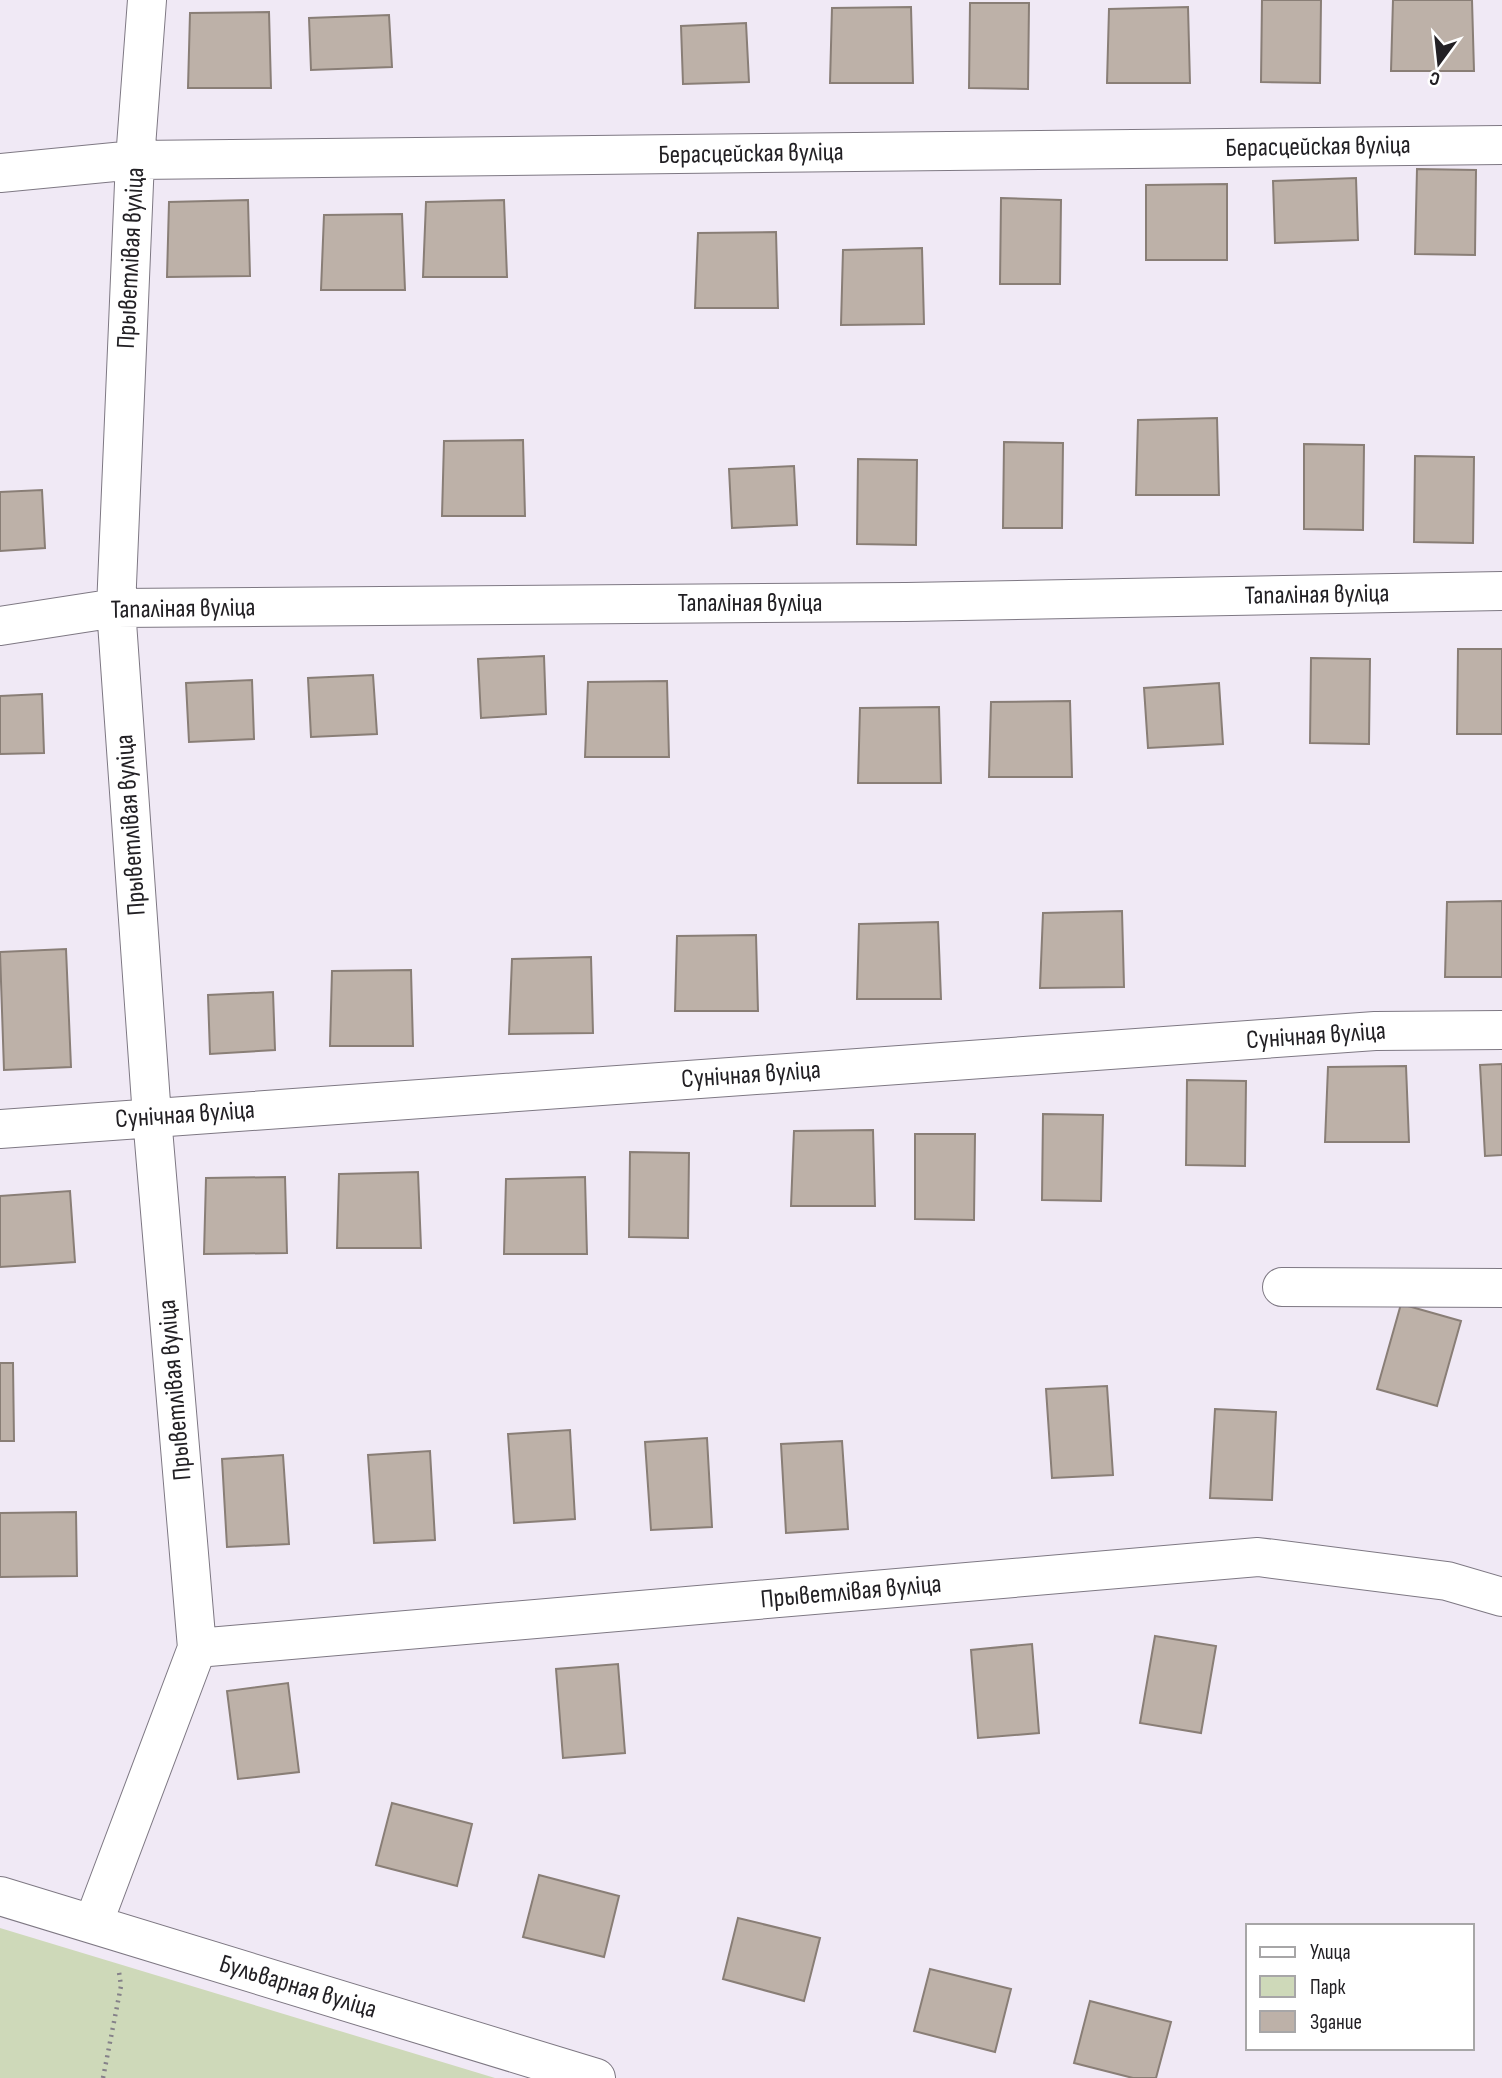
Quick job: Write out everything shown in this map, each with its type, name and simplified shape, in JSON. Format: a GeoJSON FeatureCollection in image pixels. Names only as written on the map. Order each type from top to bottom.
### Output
{"type":"FeatureCollection","features":[{"type":"Feature","properties":{"kind":"street","name":"Прыветлівая вуліца"},"geometry":{"type":"LineString","coordinates":[[103,1927],[197,1648],[152,1117],[116,608],[135,160],[147,0]]}},
{"type":"Feature","properties":{"kind":"street","name":"Берасцейская вуліца"},"geometry":{"type":"LineString","coordinates":[[0,173],[135,160],[1502,145]]}},
{"type":"Feature","properties":{"kind":"street","name":"Тапаліная вуліца"},"geometry":{"type":"LineString","coordinates":[[0,626],[116,608],[906,602],[1502,591]]}},
{"type":"Feature","properties":{"kind":"street","name":"Сунічная вуліца"},"geometry":{"type":"LineString","coordinates":[[0,1129],[1375,1031],[1502,1030]]}},
{"type":"Feature","properties":{"kind":"street"},"geometry":{"type":"LineString","coordinates":[[1282,1287],[1502,1288]]}},
{"type":"Feature","properties":{"kind":"street","name":"Прыветлівая вуліца"},"geometry":{"type":"LineString","coordinates":[[197,1648],[1258,1557],[1447,1581],[1502,1597]]}},
{"type":"Feature","properties":{"kind":"street","name":"Бульварная вуліца"},"geometry":{"type":"LineString","coordinates":[[0,1896],[596,2078]]}},
{"type":"Feature","properties":{"kind":"path"},"geometry":{"type":"LineString","coordinates":[[103,1927],[121,1986],[103,2078]]}},
{"type":"Feature","properties":{"kind":"green space"},"geometry":{"type":"Polygon","coordinates":[[[0,1928],[495,2078],[0,2078],[0,1928]]]}},
{"type":"Feature","properties":{"kind":"building"},"geometry":{"type":"Polygon","coordinates":[[[1262,0],[1321,0],[1320,83],[1261,82],[1262,0]]]}},
{"type":"Feature","properties":{"kind":"building"},"geometry":{"type":"Polygon","coordinates":[[[1393,0],[1472,0],[1474,71],[1391,71],[1393,0]]]}},
{"type":"Feature","properties":{"kind":"building"},"geometry":{"type":"Polygon","coordinates":[[[970,3],[1029,3],[1028,89],[969,88],[970,3]]]}},
{"type":"Feature","properties":{"kind":"building"},"geometry":{"type":"Polygon","coordinates":[[[911,7],[913,83],[830,83],[832,8],[911,7]]]}},
{"type":"Feature","properties":{"kind":"building"},"geometry":{"type":"Polygon","coordinates":[[[1188,7],[1190,83],[1107,83],[1109,9],[1188,7]]]}},
{"type":"Feature","properties":{"kind":"building"},"geometry":{"type":"Polygon","coordinates":[[[269,12],[271,88],[188,88],[190,13],[269,12]]]}},
{"type":"Feature","properties":{"kind":"building"},"geometry":{"type":"Polygon","coordinates":[[[389,15],[392,67],[311,70],[309,18],[389,15]]]}},
{"type":"Feature","properties":{"kind":"building"},"geometry":{"type":"Polygon","coordinates":[[[746,23],[749,82],[683,84],[681,26],[746,23]]]}},
{"type":"Feature","properties":{"kind":"building"},"geometry":{"type":"Polygon","coordinates":[[[1417,169],[1476,170],[1475,255],[1415,254],[1417,169]]]}},
{"type":"Feature","properties":{"kind":"building"},"geometry":{"type":"Polygon","coordinates":[[[1356,178],[1358,240],[1275,243],[1273,181],[1356,178]]]}},
{"type":"Feature","properties":{"kind":"building"},"geometry":{"type":"Polygon","coordinates":[[[1227,184],[1227,260],[1146,260],[1146,185],[1227,184]]]}},
{"type":"Feature","properties":{"kind":"building"},"geometry":{"type":"Polygon","coordinates":[[[1001,198],[1061,200],[1060,284],[1000,284],[1001,198]]]}},
{"type":"Feature","properties":{"kind":"building"},"geometry":{"type":"Polygon","coordinates":[[[248,200],[250,276],[167,277],[169,202],[248,200]]]}},
{"type":"Feature","properties":{"kind":"building"},"geometry":{"type":"Polygon","coordinates":[[[504,200],[507,277],[423,277],[426,202],[504,200]]]}},
{"type":"Feature","properties":{"kind":"building"},"geometry":{"type":"Polygon","coordinates":[[[402,214],[405,290],[321,290],[324,215],[402,214]]]}},
{"type":"Feature","properties":{"kind":"building"},"geometry":{"type":"Polygon","coordinates":[[[776,232],[778,308],[695,308],[698,233],[776,232]]]}},
{"type":"Feature","properties":{"kind":"building"},"geometry":{"type":"Polygon","coordinates":[[[922,248],[924,324],[841,325],[843,250],[922,248]]]}},
{"type":"Feature","properties":{"kind":"building"},"geometry":{"type":"Polygon","coordinates":[[[1217,418],[1219,495],[1136,495],[1138,420],[1217,418]]]}},
{"type":"Feature","properties":{"kind":"building"},"geometry":{"type":"Polygon","coordinates":[[[523,440],[525,516],[442,516],[444,441],[523,440]]]}},
{"type":"Feature","properties":{"kind":"building"},"geometry":{"type":"Polygon","coordinates":[[[1004,442],[1063,443],[1062,528],[1003,528],[1004,442]]]}},
{"type":"Feature","properties":{"kind":"building"},"geometry":{"type":"Polygon","coordinates":[[[1304,444],[1364,445],[1363,530],[1304,529],[1304,444]]]}},
{"type":"Feature","properties":{"kind":"building"},"geometry":{"type":"Polygon","coordinates":[[[1415,456],[1474,457],[1473,543],[1414,542],[1415,456]]]}},
{"type":"Feature","properties":{"kind":"building"},"geometry":{"type":"Polygon","coordinates":[[[858,459],[917,460],[916,545],[857,544],[858,459]]]}},
{"type":"Feature","properties":{"kind":"building"},"geometry":{"type":"Polygon","coordinates":[[[794,466],[797,525],[732,528],[729,469],[794,466]]]}},
{"type":"Feature","properties":{"kind":"building"},"geometry":{"type":"Polygon","coordinates":[[[42,490],[45,548],[0,551],[0,492],[42,490]]]}},
{"type":"Feature","properties":{"kind":"building"},"geometry":{"type":"Polygon","coordinates":[[[1458,649],[1502,649],[1502,734],[1457,734],[1458,649]]]}},
{"type":"Feature","properties":{"kind":"building"},"geometry":{"type":"Polygon","coordinates":[[[544,656],[546,714],[481,718],[478,659],[544,656]]]}},
{"type":"Feature","properties":{"kind":"building"},"geometry":{"type":"Polygon","coordinates":[[[1311,658],[1370,659],[1369,744],[1310,743],[1311,658]]]}},
{"type":"Feature","properties":{"kind":"building"},"geometry":{"type":"Polygon","coordinates":[[[373,675],[377,734],[311,737],[308,678],[373,675]]]}},
{"type":"Feature","properties":{"kind":"building"},"geometry":{"type":"Polygon","coordinates":[[[252,680],[254,739],[189,742],[186,683],[252,680]]]}},
{"type":"Feature","properties":{"kind":"building"},"geometry":{"type":"Polygon","coordinates":[[[667,681],[669,757],[585,757],[588,682],[667,681]]]}},
{"type":"Feature","properties":{"kind":"building"},"geometry":{"type":"Polygon","coordinates":[[[1219,683],[1223,744],[1148,748],[1144,688],[1219,683]]]}},
{"type":"Feature","properties":{"kind":"building"},"geometry":{"type":"Polygon","coordinates":[[[42,694],[44,753],[0,754],[0,696],[42,694]]]}},
{"type":"Feature","properties":{"kind":"building"},"geometry":{"type":"Polygon","coordinates":[[[1070,701],[1072,777],[989,777],[991,702],[1070,701]]]}},
{"type":"Feature","properties":{"kind":"building"},"geometry":{"type":"Polygon","coordinates":[[[939,707],[941,783],[858,783],[860,708],[939,707]]]}},
{"type":"Feature","properties":{"kind":"building"},"geometry":{"type":"Polygon","coordinates":[[[1502,901],[1502,977],[1445,977],[1447,902],[1502,901]]]}},
{"type":"Feature","properties":{"kind":"building"},"geometry":{"type":"Polygon","coordinates":[[[1122,911],[1124,987],[1040,988],[1043,913],[1122,911]]]}},
{"type":"Feature","properties":{"kind":"building"},"geometry":{"type":"Polygon","coordinates":[[[938,922],[941,999],[857,999],[859,924],[938,922]]]}},
{"type":"Feature","properties":{"kind":"building"},"geometry":{"type":"Polygon","coordinates":[[[756,935],[758,1011],[675,1011],[677,936],[756,935]]]}},
{"type":"Feature","properties":{"kind":"building"},"geometry":{"type":"Polygon","coordinates":[[[66,949],[71,1067],[4,1070],[0,952],[66,949]]]}},
{"type":"Feature","properties":{"kind":"building"},"geometry":{"type":"Polygon","coordinates":[[[591,957],[593,1033],[509,1034],[512,959],[591,957]]]}},
{"type":"Feature","properties":{"kind":"building"},"geometry":{"type":"Polygon","coordinates":[[[411,970],[413,1046],[330,1046],[332,971],[411,970]]]}},
{"type":"Feature","properties":{"kind":"building"},"geometry":{"type":"Polygon","coordinates":[[[273,992],[275,1050],[210,1054],[208,995],[273,992]]]}},
{"type":"Feature","properties":{"kind":"building"},"geometry":{"type":"Polygon","coordinates":[[[1502,1064],[1502,1155],[1485,1156],[1480,1065],[1502,1064]]]}},
{"type":"Feature","properties":{"kind":"building"},"geometry":{"type":"Polygon","coordinates":[[[1406,1066],[1409,1142],[1325,1142],[1328,1067],[1406,1066]]]}},
{"type":"Feature","properties":{"kind":"building"},"geometry":{"type":"Polygon","coordinates":[[[1187,1080],[1246,1081],[1245,1166],[1186,1165],[1187,1080]]]}},
{"type":"Feature","properties":{"kind":"building"},"geometry":{"type":"Polygon","coordinates":[[[1043,1114],[1103,1115],[1101,1201],[1042,1200],[1043,1114]]]}},
{"type":"Feature","properties":{"kind":"building"},"geometry":{"type":"Polygon","coordinates":[[[873,1130],[875,1206],[791,1206],[794,1131],[873,1130]]]}},
{"type":"Feature","properties":{"kind":"building"},"geometry":{"type":"Polygon","coordinates":[[[915,1134],[975,1134],[974,1220],[915,1219],[915,1134]]]}},
{"type":"Feature","properties":{"kind":"building"},"geometry":{"type":"Polygon","coordinates":[[[630,1152],[689,1153],[688,1238],[629,1237],[630,1152]]]}},
{"type":"Feature","properties":{"kind":"building"},"geometry":{"type":"Polygon","coordinates":[[[418,1172],[421,1248],[337,1248],[339,1174],[418,1172]]]}},
{"type":"Feature","properties":{"kind":"building"},"geometry":{"type":"Polygon","coordinates":[[[285,1177],[287,1253],[204,1254],[206,1178],[285,1177]]]}},
{"type":"Feature","properties":{"kind":"building"},"geometry":{"type":"Polygon","coordinates":[[[585,1177],[587,1254],[504,1254],[506,1179],[585,1177]]]}},
{"type":"Feature","properties":{"kind":"building"},"geometry":{"type":"Polygon","coordinates":[[[70,1191],[75,1262],[0,1267],[0,1196],[70,1191]]]}},
{"type":"Feature","properties":{"kind":"building"},"geometry":{"type":"Polygon","coordinates":[[[1401,1304],[1461,1321],[1437,1406],[1377,1389],[1401,1304]]]}},
{"type":"Feature","properties":{"kind":"building"},"geometry":{"type":"Polygon","coordinates":[[[0,1363],[13,1363],[14,1441],[0,1441],[0,1363]]]}},
{"type":"Feature","properties":{"kind":"building"},"geometry":{"type":"Polygon","coordinates":[[[1107,1386],[1113,1475],[1052,1478],[1046,1389],[1107,1386]]]}},
{"type":"Feature","properties":{"kind":"building"},"geometry":{"type":"Polygon","coordinates":[[[1215,1409],[1276,1412],[1272,1500],[1210,1498],[1215,1409]]]}},
{"type":"Feature","properties":{"kind":"building"},"geometry":{"type":"Polygon","coordinates":[[[570,1430],[575,1519],[514,1523],[508,1434],[570,1430]]]}},
{"type":"Feature","properties":{"kind":"building"},"geometry":{"type":"Polygon","coordinates":[[[707,1438],[712,1527],[651,1530],[645,1442],[707,1438]]]}},
{"type":"Feature","properties":{"kind":"building"},"geometry":{"type":"Polygon","coordinates":[[[842,1441],[848,1529],[786,1533],[781,1444],[842,1441]]]}},
{"type":"Feature","properties":{"kind":"building"},"geometry":{"type":"Polygon","coordinates":[[[430,1451],[435,1540],[374,1543],[368,1455],[430,1451]]]}},
{"type":"Feature","properties":{"kind":"building"},"geometry":{"type":"Polygon","coordinates":[[[283,1455],[289,1544],[227,1547],[222,1459],[283,1455]]]}},
{"type":"Feature","properties":{"kind":"building"},"geometry":{"type":"Polygon","coordinates":[[[76,1512],[77,1576],[0,1577],[0,1513],[76,1512]]]}},
{"type":"Feature","properties":{"kind":"building"},"geometry":{"type":"Polygon","coordinates":[[[1155,1636],[1216,1646],[1201,1733],[1140,1723],[1155,1636]]]}},
{"type":"Feature","properties":{"kind":"building"},"geometry":{"type":"Polygon","coordinates":[[[1032,1644],[1039,1733],[978,1738],[971,1650],[1032,1644]]]}},
{"type":"Feature","properties":{"kind":"building"},"geometry":{"type":"Polygon","coordinates":[[[618,1664],[625,1753],[563,1758],[556,1669],[618,1664]]]}},
{"type":"Feature","properties":{"kind":"building"},"geometry":{"type":"Polygon","coordinates":[[[288,1683],[299,1772],[238,1779],[227,1691],[288,1683]]]}},
{"type":"Feature","properties":{"kind":"building"},"geometry":{"type":"Polygon","coordinates":[[[392,1803],[472,1824],[457,1886],[376,1865],[392,1803]]]}},
{"type":"Feature","properties":{"kind":"building"},"geometry":{"type":"Polygon","coordinates":[[[539,1875],[619,1896],[604,1957],[523,1937],[539,1875]]]}},
{"type":"Feature","properties":{"kind":"building"},"geometry":{"type":"Polygon","coordinates":[[[738,1918],[820,1938],[804,2001],[723,1979],[738,1918]]]}},
{"type":"Feature","properties":{"kind":"building"},"geometry":{"type":"Polygon","coordinates":[[[930,1969],[1011,1989],[995,2052],[914,2031],[930,1969]]]}},
{"type":"Feature","properties":{"kind":"building"},"geometry":{"type":"Polygon","coordinates":[[[1090,2001],[1171,2022],[1156,2078],[1133,2078],[1074,2063],[1090,2001]]]}}]}
